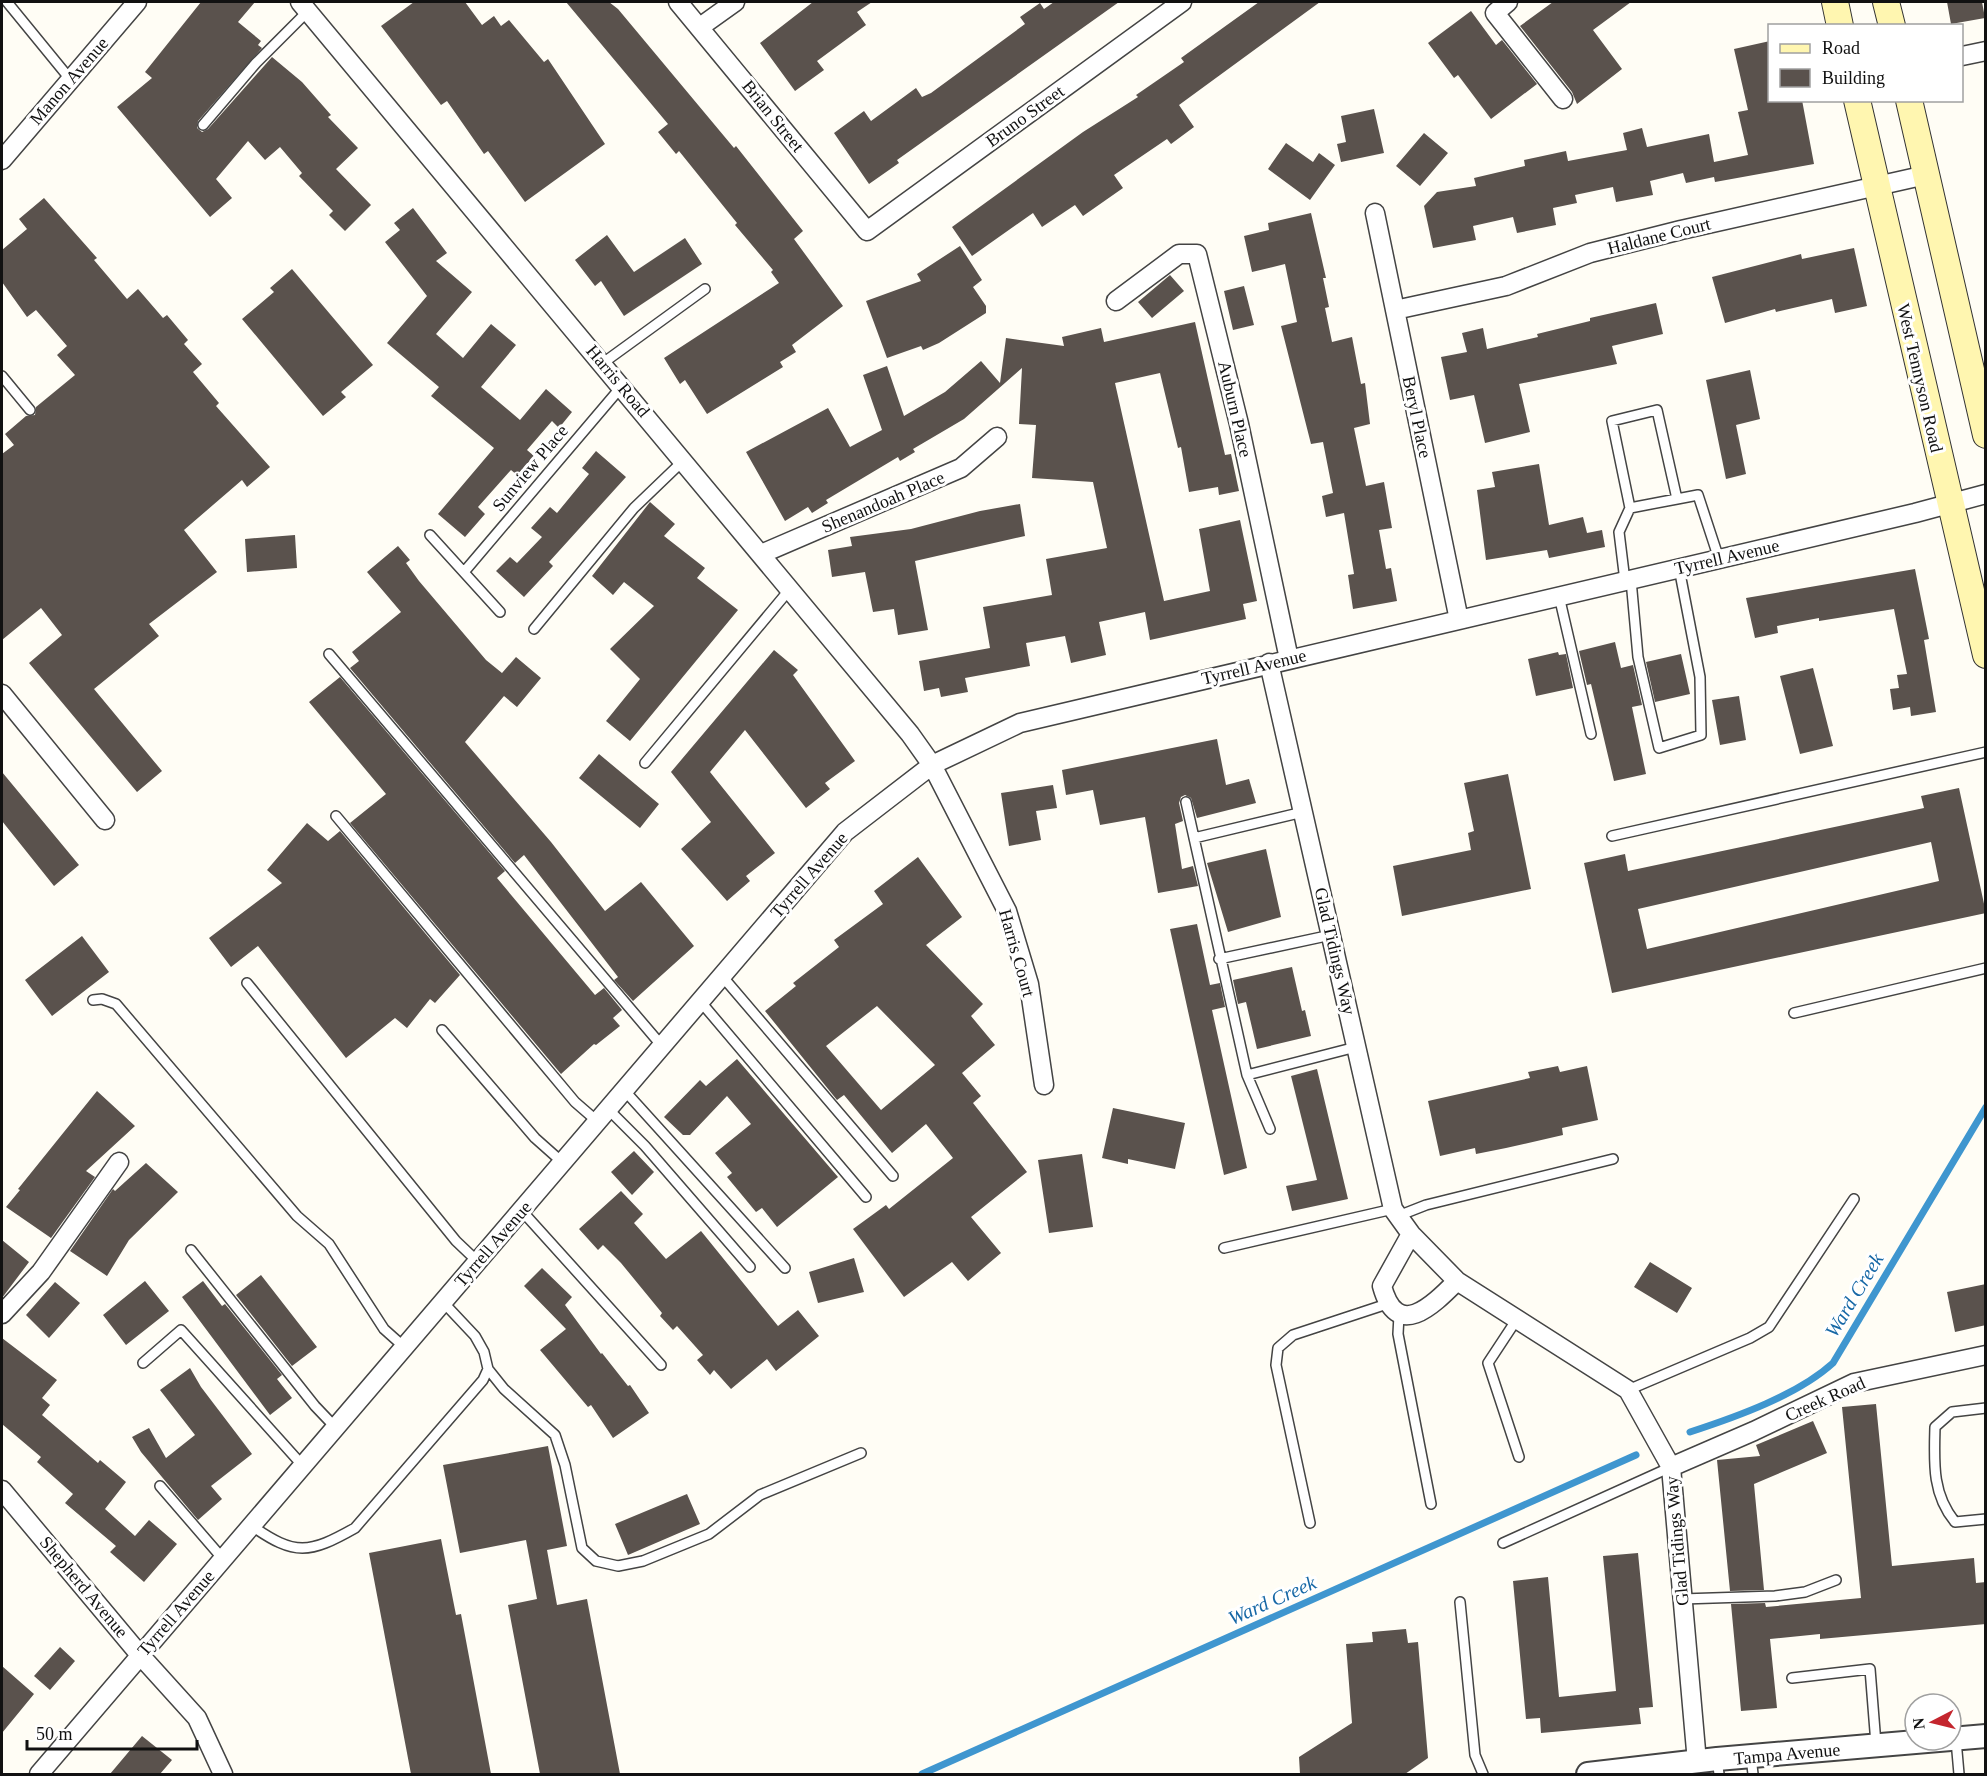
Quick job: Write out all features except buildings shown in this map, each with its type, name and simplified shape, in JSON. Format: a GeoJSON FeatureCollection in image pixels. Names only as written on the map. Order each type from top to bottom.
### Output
{"type":"FeatureCollection","features":[{"type":"Feature","properties":{"kind":"main road"},"geometry":{"type":"LineString","coordinates":[[1834,2],[1840,24]]}},
{"type":"Feature","properties":{"kind":"main road"},"geometry":{"type":"LineString","coordinates":[[1886,2],[1892,24]]}},
{"type":"Feature","properties":{"kind":"main road","name":"West Tennyson Road"},"geometry":{"type":"LineString","coordinates":[[1857,102],[1875,187],[1986,655]]}},
{"type":"Feature","properties":{"kind":"main road"},"geometry":{"type":"LineString","coordinates":[[1909,102],[1985,430]]}},
{"type":"Feature","properties":{"kind":"street","name":"Manon Avenue"},"geometry":{"type":"LineString","coordinates":[[2,160],[137,2]]}},
{"type":"Feature","properties":{"kind":"street","name":"Brian Street"},"geometry":{"type":"LineString","coordinates":[[678,2],[867,231]]}},
{"type":"Feature","properties":{"kind":"street"},"geometry":{"type":"LineString","coordinates":[[700,27],[735,2]]}},
{"type":"Feature","properties":{"kind":"street","name":"Bruno Street"},"geometry":{"type":"LineString","coordinates":[[867,231],[1182,2]]}},
{"type":"Feature","properties":{"kind":"street"},"geometry":{"type":"LineString","coordinates":[[1508,2],[1495,13],[1563,99]]}},
{"type":"Feature","properties":{"kind":"street","name":"Harris Road"},"geometry":{"type":"LineString","coordinates":[[304,6],[684,460],[910,734],[932,765]]}},
{"type":"Feature","properties":{"kind":"street"},"geometry":{"type":"LineString","coordinates":[[1963,56],[1986,51]]}},
{"type":"Feature","properties":{"kind":"street","name":"Haldane Court"},"geometry":{"type":"LineString","coordinates":[[1395,310],[1506,286],[1590,253],[1624,244],[1926,175]]}},
{"type":"Feature","properties":{"kind":"street","name":"Beryl Place"},"geometry":{"type":"LineString","coordinates":[[1375,213],[1459,620]]}},
{"type":"Feature","properties":{"kind":"street","name":"Auburn Place"},"geometry":{"type":"LineString","coordinates":[[1116,301],[1179,254],[1197,254],[1239,424],[1289,659]]}},
{"type":"Feature","properties":{"kind":"street","name":"Shenandoah Place"},"geometry":{"type":"LineString","coordinates":[[761,554],[961,468],[997,437]]}},
{"type":"Feature","properties":{"kind":"street","name":"Tyrrell Avenue"},"geometry":{"type":"LineString","coordinates":[[39,1774],[845,832],[932,765],[1020,723],[1986,494]]}},
{"type":"Feature","properties":{"kind":"street","name":"Glad Tidings Way"},"geometry":{"type":"LineString","coordinates":[[1269,663],[1396,1213],[1411,1234],[1457,1281],[1628,1390],[1671,1467],[1682,1599],[1711,1765]]}},
{"type":"Feature","properties":{"kind":"street"},"geometry":{"type":"LineString","coordinates":[[2,694],[105,820]]}},
{"type":"Feature","properties":{"kind":"street","name":"Harris Court"},"geometry":{"type":"LineString","coordinates":[[932,765],[1007,910],[1029,984],[1044,1085]]}},
{"type":"Feature","properties":{"kind":"street"},"geometry":{"type":"LineString","coordinates":[[2,1314],[41,1272],[119,1162]]}},
{"type":"Feature","properties":{"kind":"street"},"geometry":{"type":"LineString","coordinates":[[1411,1234],[1382,1286],[1393,1309],[1416,1314],[1433,1305],[1457,1281]]}},
{"type":"Feature","properties":{"kind":"street","name":"Creek Road"},"geometry":{"type":"LineString","coordinates":[[1671,1467],[1754,1431],[1854,1383],[1986,1355]]}},
{"type":"Feature","properties":{"kind":"street","name":"Shepherd Avenue"},"geometry":{"type":"LineString","coordinates":[[2,1490],[140,1655],[197,1718],[224,1774]]}},
{"type":"Feature","properties":{"kind":"street","name":"Tampa Avenue"},"geometry":{"type":"LineString","coordinates":[[1963,1739],[1986,1737]]}},
{"type":"Feature","properties":{"kind":"street","name":"Tampa Avenue"},"geometry":{"type":"LineString","coordinates":[[1588,1774],[1711,1765],[1752,1766],[1876,1746],[1903,1744]]}},
{"type":"Feature","properties":{"kind":"lane"},"geometry":{"type":"LineString","coordinates":[[7,2],[70,79]]}},
{"type":"Feature","properties":{"kind":"lane"},"geometry":{"type":"LineString","coordinates":[[203,125],[304,6]]}},
{"type":"Feature","properties":{"kind":"lane"},"geometry":{"type":"LineString","coordinates":[[603,363],[705,289]]}},
{"type":"Feature","properties":{"kind":"lane"},"geometry":{"type":"LineString","coordinates":[[2,375],[30,410]]}},
{"type":"Feature","properties":{"kind":"lane","name":"Sunview Place"},"geometry":{"type":"LineString","coordinates":[[464,572],[622,386]]}},
{"type":"Feature","properties":{"kind":"lane"},"geometry":{"type":"LineString","coordinates":[[1677,499],[1657,410],[1612,421],[1630,508],[1619,532],[1638,657],[1659,748],[1701,735],[1700,677],[1679,568]]}},
{"type":"Feature","properties":{"kind":"lane"},"geometry":{"type":"LineString","coordinates":[[534,628],[634,508],[684,460]]}},
{"type":"Feature","properties":{"kind":"lane"},"geometry":{"type":"LineString","coordinates":[[1630,508],[1698,495],[1719,559]]}},
{"type":"Feature","properties":{"kind":"lane"},"geometry":{"type":"LineString","coordinates":[[429,535],[500,612]]}},
{"type":"Feature","properties":{"kind":"lane"},"geometry":{"type":"LineString","coordinates":[[645,763],[790,589]]}},
{"type":"Feature","properties":{"kind":"lane"},"geometry":{"type":"LineString","coordinates":[[1559,596],[1592,734]]}},
{"type":"Feature","properties":{"kind":"lane"},"geometry":{"type":"LineString","coordinates":[[329,654],[662,1046]]}},
{"type":"Feature","properties":{"kind":"lane"},"geometry":{"type":"LineString","coordinates":[[1612,836],[1986,752]]}},
{"type":"Feature","properties":{"kind":"lane"},"geometry":{"type":"LineString","coordinates":[[1186,801],[1247,1075],[1270,1129]]}},
{"type":"Feature","properties":{"kind":"lane"},"geometry":{"type":"LineString","coordinates":[[1194,838],[1303,812]]}},
{"type":"Feature","properties":{"kind":"lane"},"geometry":{"type":"LineString","coordinates":[[336,816],[575,1102],[603,1115],[645,1146],[750,1267]]}},
{"type":"Feature","properties":{"kind":"lane"},"geometry":{"type":"LineString","coordinates":[[1220,958],[1331,935]]}},
{"type":"Feature","properties":{"kind":"lane"},"geometry":{"type":"LineString","coordinates":[[1794,1013],[1986,968]]}},
{"type":"Feature","properties":{"kind":"lane"},"geometry":{"type":"LineString","coordinates":[[722,976],[893,1176]]}},
{"type":"Feature","properties":{"kind":"lane"},"geometry":{"type":"LineString","coordinates":[[247,983],[456,1241],[477,1261]]}},
{"type":"Feature","properties":{"kind":"lane"},"geometry":{"type":"LineString","coordinates":[[93,1000],[102,999],[116,1004],[297,1216],[329,1244],[384,1329],[403,1346]]}},
{"type":"Feature","properties":{"kind":"lane"},"geometry":{"type":"LineString","coordinates":[[700,1001],[866,1197]]}},
{"type":"Feature","properties":{"kind":"lane"},"geometry":{"type":"LineString","coordinates":[[442,1030],[535,1138],[562,1162]]}},
{"type":"Feature","properties":{"kind":"lane"},"geometry":{"type":"LineString","coordinates":[[1247,1075],[1356,1047]]}},
{"type":"Feature","properties":{"kind":"lane"},"geometry":{"type":"LineString","coordinates":[[624,1090],[785,1268]]}},
{"type":"Feature","properties":{"kind":"lane"},"geometry":{"type":"LineString","coordinates":[[1224,1248],[1396,1213],[1613,1159]]}},
{"type":"Feature","properties":{"kind":"lane"},"geometry":{"type":"LineString","coordinates":[[1628,1390],[1750,1338],[1769,1327],[1854,1199]]}},
{"type":"Feature","properties":{"kind":"lane"},"geometry":{"type":"LineString","coordinates":[[522,1211],[661,1365]]}},
{"type":"Feature","properties":{"kind":"lane"},"geometry":{"type":"LineString","coordinates":[[191,1250],[315,1406],[335,1427]]}},
{"type":"Feature","properties":{"kind":"lane"},"geometry":{"type":"LineString","coordinates":[[443,1302],[475,1336],[484,1352],[488,1369],[504,1389],[555,1435],[565,1466],[582,1548],[596,1561],[618,1566],[643,1561],[709,1534],[760,1495],[861,1453]]}},
{"type":"Feature","properties":{"kind":"lane"},"geometry":{"type":"LineString","coordinates":[[1310,1523],[1276,1365],[1278,1348],[1293,1335],[1393,1309],[1431,1504]]}},
{"type":"Feature","properties":{"kind":"lane"},"geometry":{"type":"LineString","coordinates":[[1517,1319],[1488,1363],[1519,1457]]}},
{"type":"Feature","properties":{"kind":"lane"},"geometry":{"type":"LineString","coordinates":[[143,1363],[181,1330],[303,1466]]}},
{"type":"Feature","properties":{"kind":"lane"},"geometry":{"type":"LineString","coordinates":[[252,1526],[278,1544],[296,1550],[336,1539],[355,1528],[483,1380],[488,1369]]}},
{"type":"Feature","properties":{"kind":"lane"},"geometry":{"type":"LineString","coordinates":[[1986,1408],[1952,1412],[1935,1427],[1934,1465],[1942,1506],[1955,1522],[1986,1519]]}},
{"type":"Feature","properties":{"kind":"lane"},"geometry":{"type":"LineString","coordinates":[[1503,1543],[1671,1467]]}},
{"type":"Feature","properties":{"kind":"lane"},"geometry":{"type":"LineString","coordinates":[[160,1486],[223,1559]]}},
{"type":"Feature","properties":{"kind":"lane"},"geometry":{"type":"LineString","coordinates":[[1682,1599],[1775,1596],[1805,1592],[1836,1580]]}},
{"type":"Feature","properties":{"kind":"lane"},"geometry":{"type":"LineString","coordinates":[[1460,1602],[1475,1755],[1483,1774]]}},
{"type":"Feature","properties":{"kind":"lane"},"geometry":{"type":"LineString","coordinates":[[1792,1677],[1870,1669],[1876,1746]]}},
{"type":"Feature","properties":{"kind":"lane"},"geometry":{"type":"LineString","coordinates":[[1957,1752],[1959,1774]]}},
{"type":"Feature","properties":{"kind":"waterway","name":"Ward Creek"},"geometry":{"type":"LineString","coordinates":[[1690,1432],[1785,1395],[1819,1375],[1833,1363],[1986,1107]]}},
{"type":"Feature","properties":{"kind":"waterway","name":"Ward Creek"},"geometry":{"type":"LineString","coordinates":[[922,1774],[1636,1455]]}}]}
